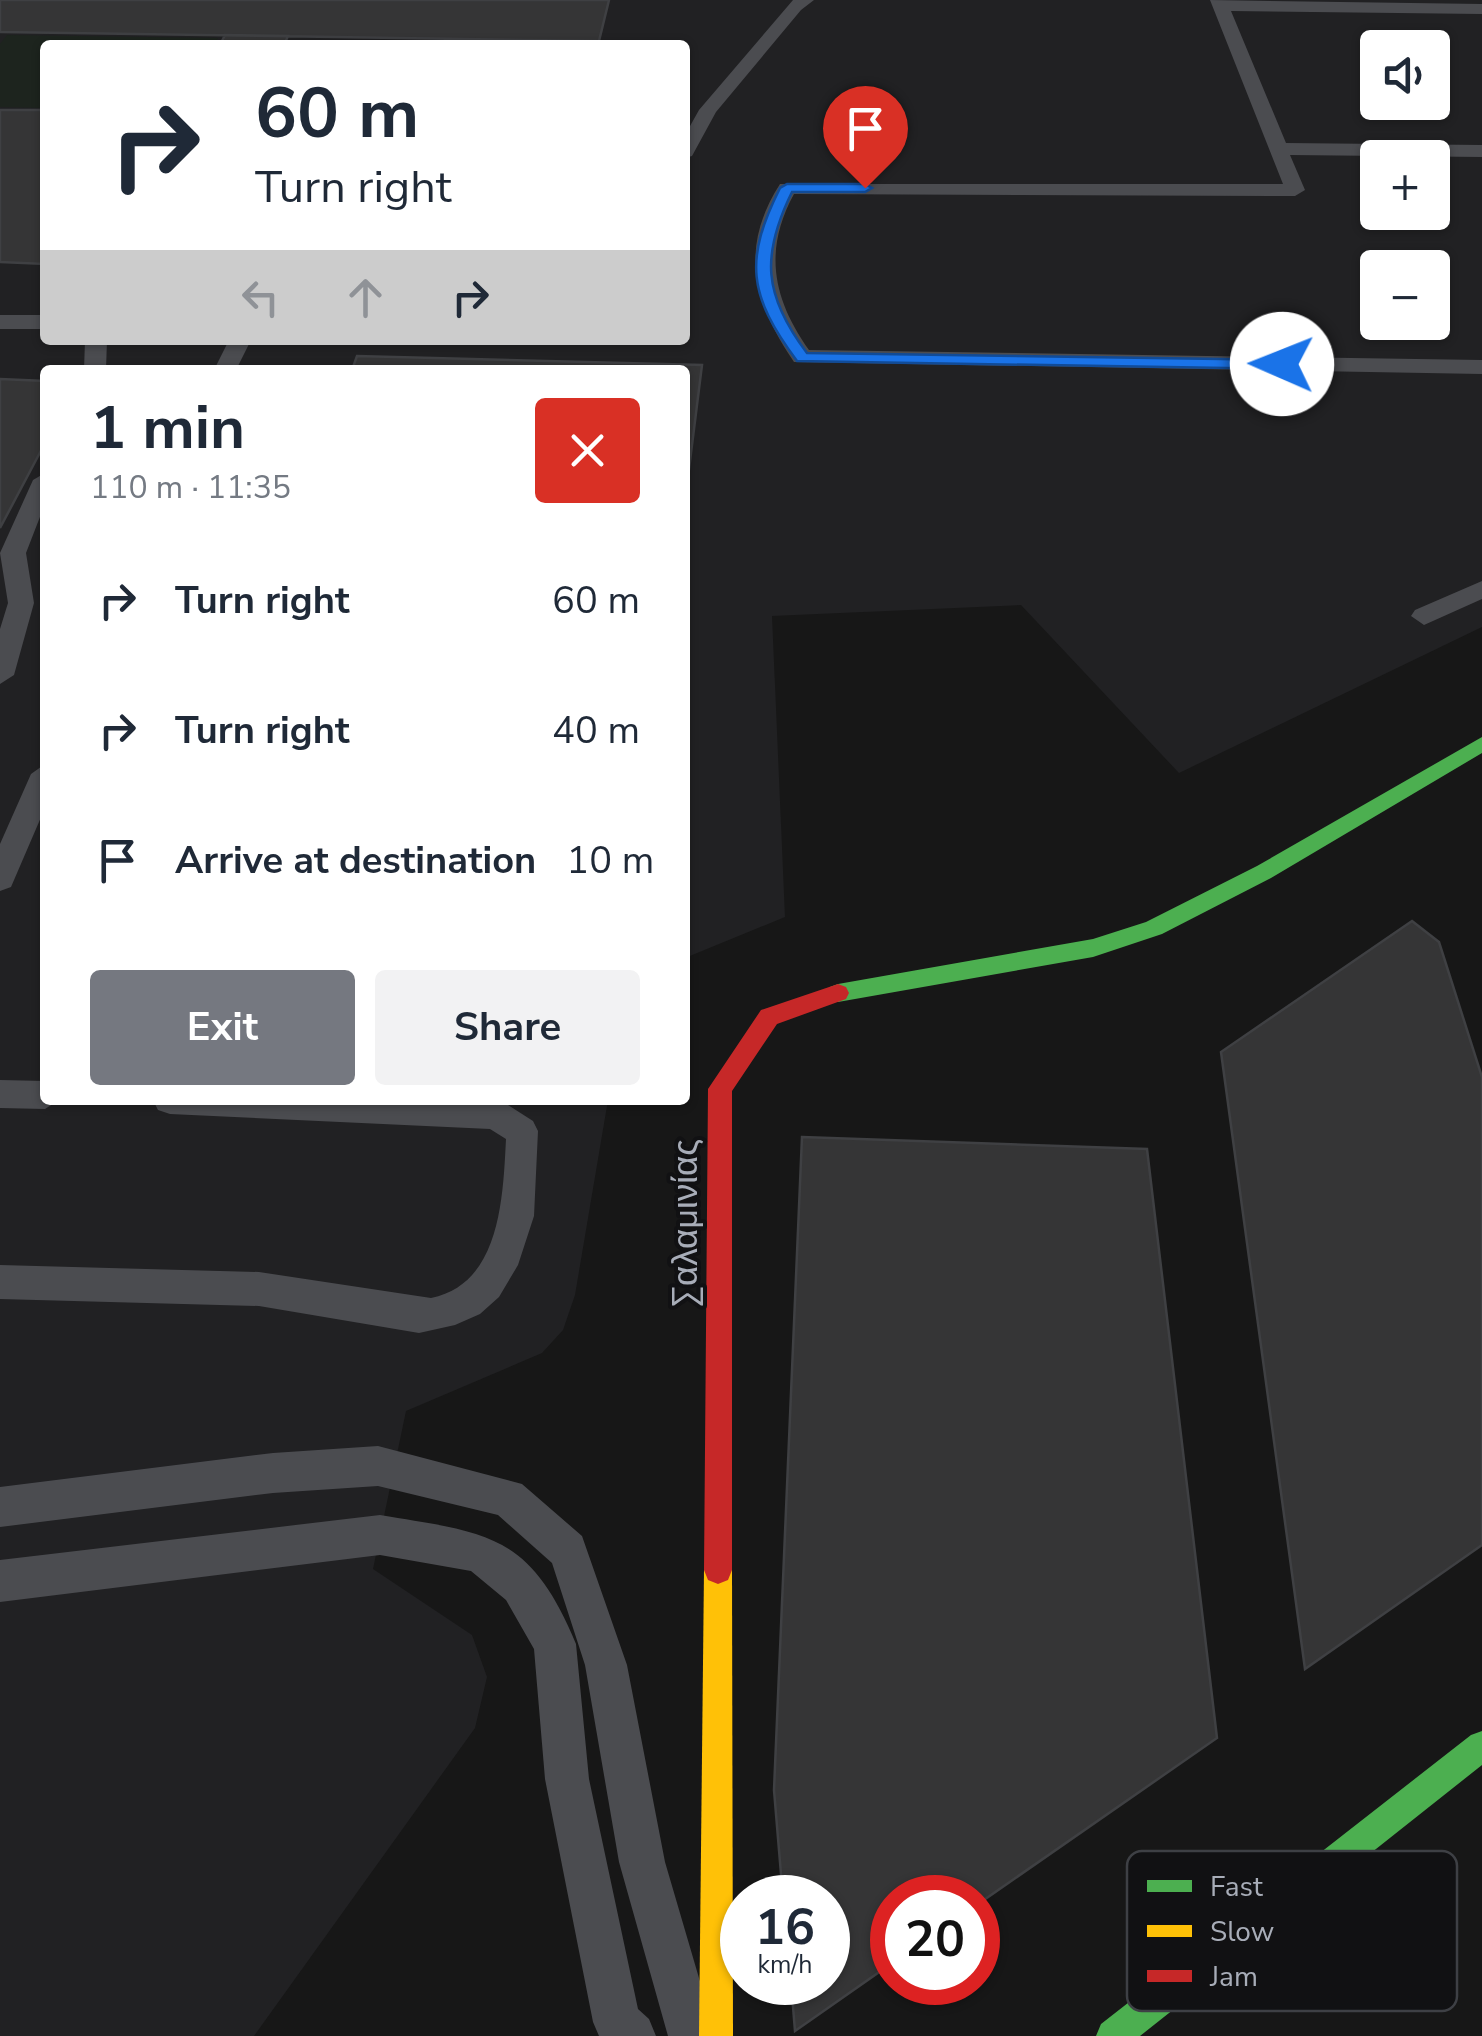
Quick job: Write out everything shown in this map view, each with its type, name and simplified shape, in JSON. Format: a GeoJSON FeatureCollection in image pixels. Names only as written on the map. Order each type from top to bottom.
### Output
{"type":"FeatureCollection","features":[{"type":"Feature","properties":{"kind":"street","name":"Σαλαμινίας"},"geometry":{"type":"LineString","coordinates":[[716,2036],[720,1090],[769,1017],[853,988],[1092,948],[1154,928],[1264,872],[1482,744]]}},
{"type":"Feature","properties":{"kind":"street"},"geometry":{"type":"LineString","coordinates":[[1348,1851],[1482,1746]]}},
{"type":"Feature","properties":{"kind":"street"},"geometry":{"type":"LineString","coordinates":[[1112,2036],[1144,2011]]}},
{"type":"Feature","properties":{"kind":"lane"},"geometry":{"type":"LineString","coordinates":[[690,143],[708,110],[795,6],[806,0]]}},
{"type":"Feature","properties":{"kind":"lane"},"geometry":{"type":"LineString","coordinates":[[1482,9],[1219,3],[1294,190],[787,188],[765,233],[763,282],[784,333],[802,358],[1482,367]]}},
{"type":"Feature","properties":{"kind":"lane"},"geometry":{"type":"LineString","coordinates":[[1278,149],[1482,151]]}},
{"type":"Feature","properties":{"kind":"lane"},"geometry":{"type":"LineString","coordinates":[[0,308],[40,308]]}},
{"type":"Feature","properties":{"kind":"lane"},"geometry":{"type":"LineString","coordinates":[[0,322],[40,322]]}},
{"type":"Feature","properties":{"kind":"lane"},"geometry":{"type":"LineString","coordinates":[[0,676],[21,603],[9,576],[8,557],[40,490]]}},
{"type":"Feature","properties":{"kind":"lane"},"geometry":{"type":"LineString","coordinates":[[1424,616],[1482,589]]}},
{"type":"Feature","properties":{"kind":"lane"},"geometry":{"type":"LineString","coordinates":[[0,879],[40,786]]}},
{"type":"Feature","properties":{"kind":"lane"},"geometry":{"type":"LineString","coordinates":[[0,1094],[40,1095]]}},
{"type":"Feature","properties":{"kind":"lane"},"geometry":{"type":"LineString","coordinates":[[0,1282],[274,1287],[428,1316],[444,1313],[485,1283],[507,1254],[519,1208],[521,1131],[496,1115],[279,1105]]}},
{"type":"Feature","properties":{"kind":"lane"},"geometry":{"type":"LineString","coordinates":[[0,1507],[274,1473],[378,1466],[508,1498],[568,1550],[606,1665],[642,1862],[692,2036]]}},
{"type":"Feature","properties":{"kind":"lane"},"geometry":{"type":"LineString","coordinates":[[0,1581],[380,1535],[480,1552],[521,1585],[554,1644],[567,1779],[617,2022],[632,2036]]}},
{"type":"Feature","properties":{"kind":"shaded area"},"geometry":{"type":"Polygon","coordinates":[[[0,0],[1482,0],[1482,627],[1179,773],[1021,605],[772,616],[785,917],[690,956],[690,365],[40,365],[40,1105],[607,1105],[575,1295],[563,1330],[542,1353],[406,1411],[373,1569],[472,1635],[487,1677],[475,1728],[254,2036],[0,2036],[0,0]]]}},
{"type":"Feature","properties":{"kind":"shaded area"},"geometry":{"type":"Polygon","coordinates":[[[7,35],[218,38],[40,40],[40,108],[0,107],[0,44],[7,35]]]}},
{"type":"Feature","properties":{"kind":"building"},"geometry":{"type":"Polygon","coordinates":[[[0,0],[609,0],[599,40],[0,32],[0,0]]]}},
{"type":"Feature","properties":{"kind":"building"},"geometry":{"type":"Polygon","coordinates":[[[225,35],[288,36],[286,40],[222,40],[225,35]]]}},
{"type":"Feature","properties":{"kind":"building"},"geometry":{"type":"Polygon","coordinates":[[[0,110],[40,110],[40,264],[0,262],[0,110]]]}},
{"type":"Feature","properties":{"kind":"building"},"geometry":{"type":"Polygon","coordinates":[[[357,356],[702,365],[690,461],[690,365],[354,365],[357,356]]]}},
{"type":"Feature","properties":{"kind":"building"},"geometry":{"type":"Polygon","coordinates":[[[0,379],[40,381],[40,452],[0,528],[0,379]]]}},
{"type":"Feature","properties":{"kind":"building"},"geometry":{"type":"Polygon","coordinates":[[[1412,921],[1439,942],[1482,1077],[1482,1545],[1305,1669],[1221,1052],[1412,921]]]}},
{"type":"Feature","properties":{"kind":"building"},"geometry":{"type":"Polygon","coordinates":[[[802,1137],[1147,1149],[1217,1738],[1000,1889],[1000,1875],[870,1875],[870,1978],[850,1992],[850,1875],[781,1875],[774,1790],[802,1137]]]}},
{"type":"Feature","properties":{"kind":"building"},"geometry":{"type":"Polygon","coordinates":[[[793,2005],[832,2005],[795,2031],[793,2005]]]}},
{"type":"Feature","properties":{"kind":"traffic: fast"},"geometry":{"type":"LineString","coordinates":[[838,993],[1093,948],[1154,928],[1264,872],[1482,744]]}},
{"type":"Feature","properties":{"kind":"traffic: fast"},"geometry":{"type":"LineString","coordinates":[[1348,1851],[1482,1746]]}},
{"type":"Feature","properties":{"kind":"traffic: fast"},"geometry":{"type":"LineString","coordinates":[[1113,2036],[1145,2011]]}},
{"type":"Feature","properties":{"kind":"traffic: slow"},"geometry":{"type":"LineString","coordinates":[[716,2036],[718,1570]]}},
{"type":"Feature","properties":{"kind":"traffic: jam"},"geometry":{"type":"LineString","coordinates":[[718,1570],[720,1089],[769,1017],[838,993]]}},
{"type":"Feature","properties":{"kind":"route"},"geometry":{"type":"LineString","coordinates":[[865,188],[787,188],[765,233],[763,282],[784,333],[802,358],[1282,364]]}}]}
